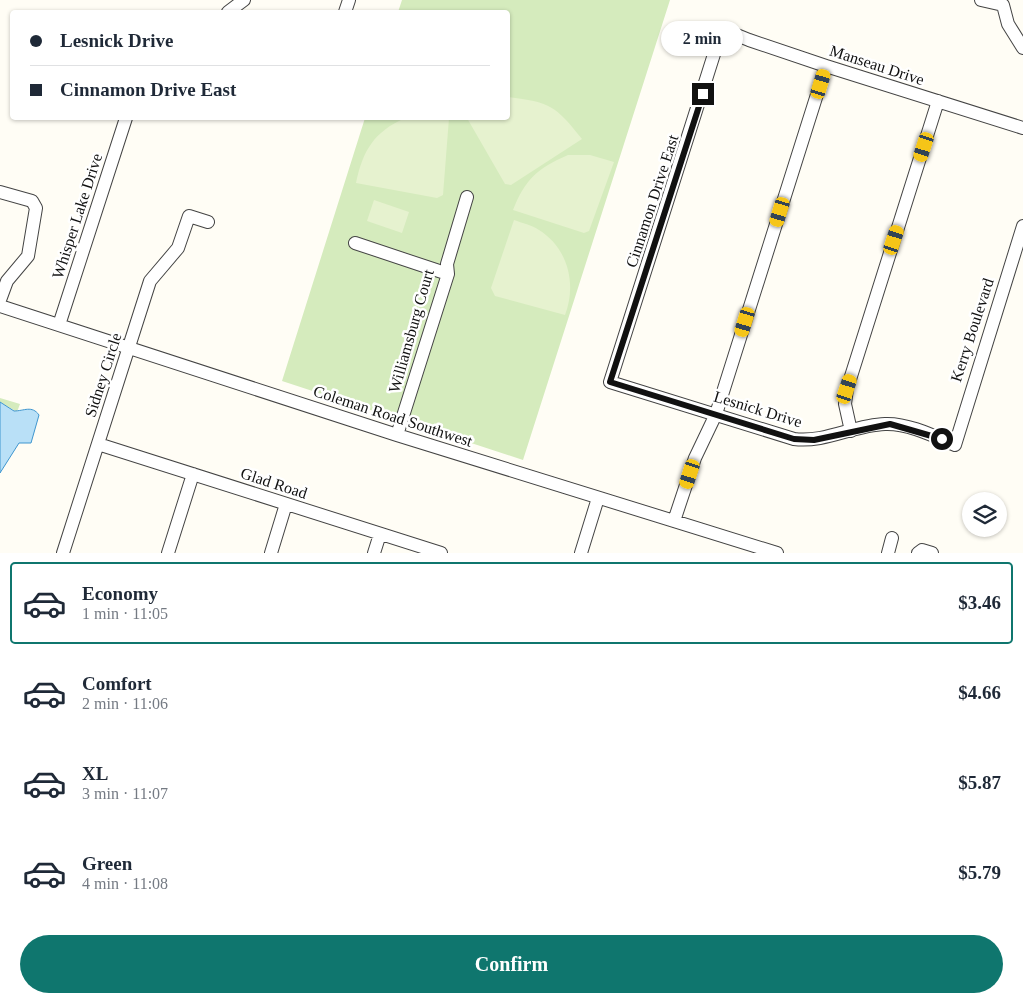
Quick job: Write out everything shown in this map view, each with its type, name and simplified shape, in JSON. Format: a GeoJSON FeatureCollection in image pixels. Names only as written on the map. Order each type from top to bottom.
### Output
{"type":"FeatureCollection","features":[{"type":"Feature","properties":{"kind":"street"},"geometry":{"type":"LineString","coordinates":[[231,10],[244,0]]}},
{"type":"Feature","properties":{"kind":"street"},"geometry":{"type":"LineString","coordinates":[[981,0],[1003,2],[1008,24],[1023,48]]}},
{"type":"Feature","properties":{"kind":"street","name":"Manseau Drive"},"geometry":{"type":"LineString","coordinates":[[722,29],[826,66],[1023,128]]}},
{"type":"Feature","properties":{"kind":"street","name":"Cinnamon Drive East"},"geometry":{"type":"LineString","coordinates":[[610,382],[722,29]]}},
{"type":"Feature","properties":{"kind":"street"},"geometry":{"type":"LineString","coordinates":[[674,521],[695,458],[716,414],[826,66]]}},
{"type":"Feature","properties":{"kind":"street"},"geometry":{"type":"LineString","coordinates":[[850,431],[845,404],[847,389],[938,101]]}},
{"type":"Feature","properties":{"kind":"street","name":"Whisper Lake Drive"},"geometry":{"type":"LineString","coordinates":[[59,325],[125,120]]}},
{"type":"Feature","properties":{"kind":"street"},"geometry":{"type":"LineString","coordinates":[[0,192],[32,202],[36,208],[28,256],[7,281],[0,300]]}},
{"type":"Feature","properties":{"kind":"street","name":"Williamsburg Court"},"geometry":{"type":"LineString","coordinates":[[397,435],[447,269],[466,197]]}},
{"type":"Feature","properties":{"kind":"street","name":"Sidney Circle"},"geometry":{"type":"LineString","coordinates":[[64,553],[150,281],[178,248],[190,216],[208,222]]}},
{"type":"Feature","properties":{"kind":"street","name":"Kerry Boulevard"},"geometry":{"type":"LineString","coordinates":[[955,445],[1023,227]]}},
{"type":"Feature","properties":{"kind":"street"},"geometry":{"type":"LineString","coordinates":[[355,243],[447,269]]}},
{"type":"Feature","properties":{"kind":"street","name":"Coleman Road Southwest"},"geometry":{"type":"LineString","coordinates":[[0,306],[397,435],[778,553]]}},
{"type":"Feature","properties":{"kind":"street","name":"Lesnick Drive"},"geometry":{"type":"LineString","coordinates":[[610,382],[800,440],[814,440],[890,424],[928,434],[955,445]]}},
{"type":"Feature","properties":{"kind":"street","name":"Glad Road"},"geometry":{"type":"LineString","coordinates":[[98,444],[441,553]]}},
{"type":"Feature","properties":{"kind":"street"},"geometry":{"type":"LineString","coordinates":[[168,553],[193,474]]}},
{"type":"Feature","properties":{"kind":"street"},"geometry":{"type":"LineString","coordinates":[[581,553],[598,498]]}},
{"type":"Feature","properties":{"kind":"street"},"geometry":{"type":"LineString","coordinates":[[271,553],[286,504]]}},
{"type":"Feature","properties":{"kind":"street"},"geometry":{"type":"LineString","coordinates":[[374,553],[380,534]]}},
{"type":"Feature","properties":{"kind":"street"},"geometry":{"type":"LineString","coordinates":[[888,553],[892,538]]}},
{"type":"Feature","properties":{"kind":"street"},"geometry":{"type":"LineString","coordinates":[[918,553],[922,550],[932,553]]}},
{"type":"Feature","properties":{"kind":"green space"},"geometry":{"type":"Polygon","coordinates":[[[402,0],[670,0],[523,460],[282,381],[364,120],[510,120],[510,10],[399,10],[402,0]]]}},
{"type":"Feature","properties":{"kind":"green space"},"geometry":{"type":"Polygon","coordinates":[[[510,97],[534,101],[558,113],[582,139],[511,185],[505,184],[468,120],[510,120],[510,97]]]}},
{"type":"Feature","properties":{"kind":"green space"},"geometry":{"type":"Polygon","coordinates":[[[401,120],[449,120],[443,195],[437,198],[356,183],[366,152],[378,136],[401,120]]]}},
{"type":"Feature","properties":{"kind":"green space"},"geometry":{"type":"Polygon","coordinates":[[[568,155],[590,155],[614,162],[589,231],[584,233],[513,210],[522,190],[534,176],[548,165],[568,155]]]}},
{"type":"Feature","properties":{"kind":"green space"},"geometry":{"type":"Polygon","coordinates":[[[374,200],[409,212],[402,233],[367,221],[374,200]]]}},
{"type":"Feature","properties":{"kind":"green space"},"geometry":{"type":"Polygon","coordinates":[[[514,220],[539,230],[557,247],[563,257],[570,279],[569,303],[565,315],[495,296],[491,288],[514,220]]]}},
{"type":"Feature","properties":{"kind":"green space"},"geometry":{"type":"Polygon","coordinates":[[[0,398],[20,404],[17,412],[0,402],[0,398]]]}},
{"type":"Feature","properties":{"kind":"water"},"geometry":{"type":"Polygon","coordinates":[[[0,402],[14,411],[31,409],[39,415],[31,443],[19,443],[0,473],[0,402]]]}},
{"type":"Feature","properties":{"kind":"route"},"geometry":{"type":"LineString","coordinates":[[703,94],[610,382],[642,390],[794,439],[814,440],[890,424],[942,439]]}}]}
